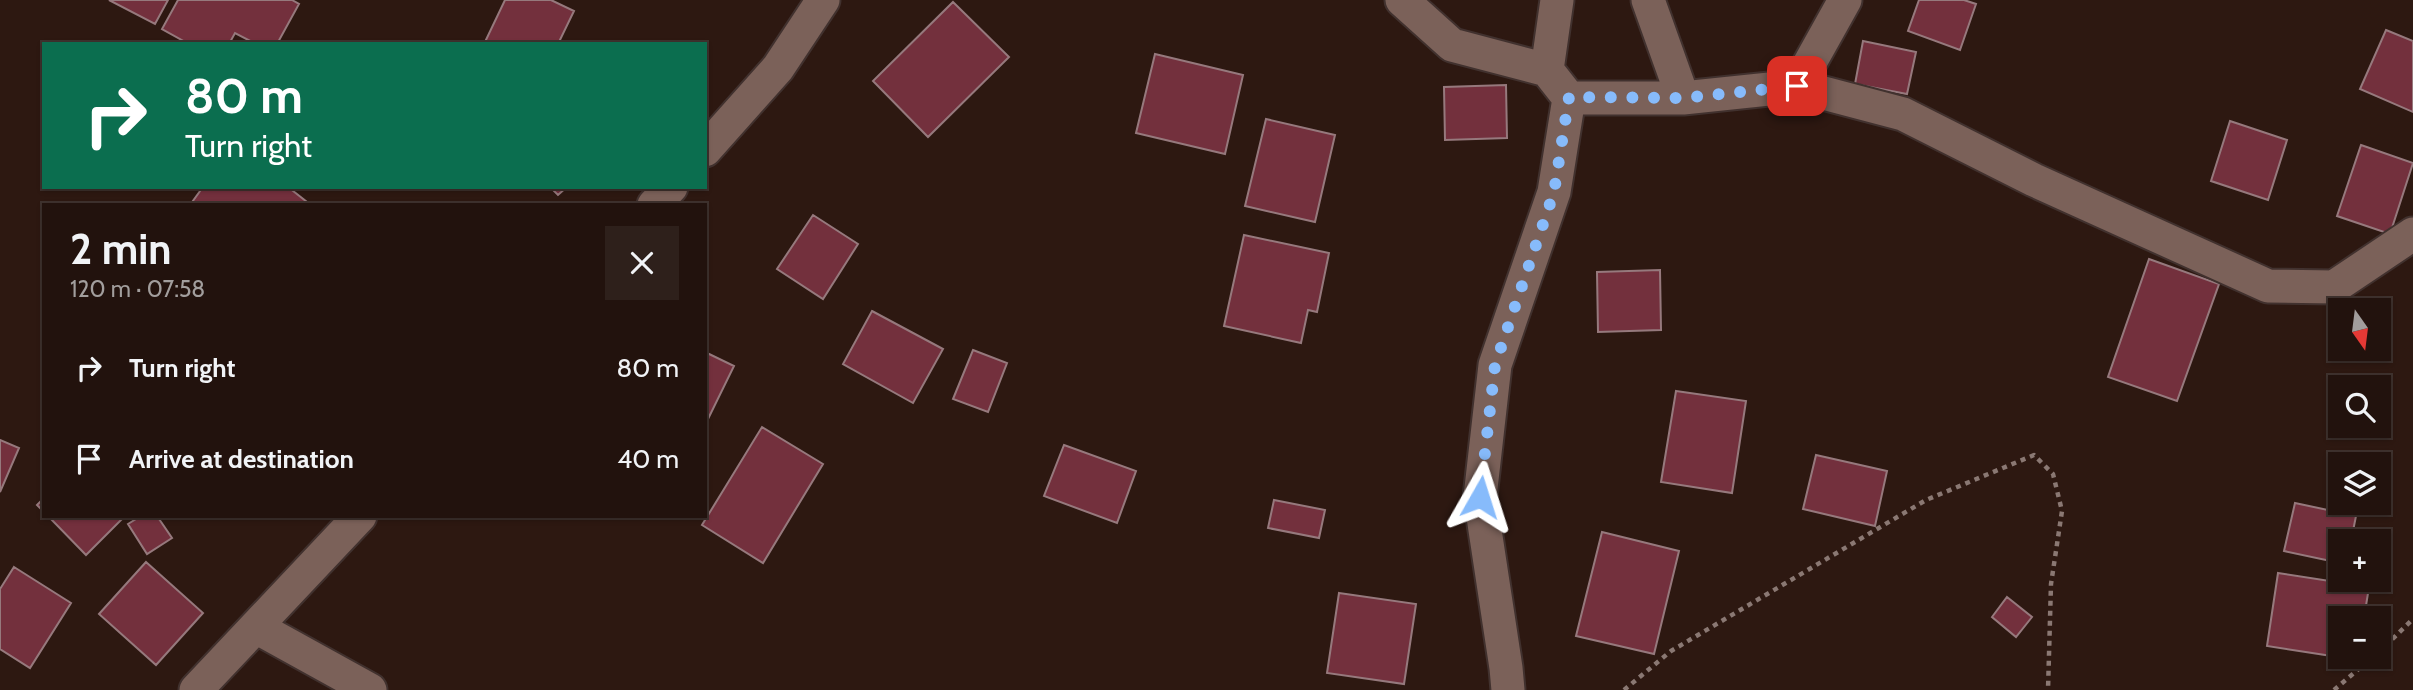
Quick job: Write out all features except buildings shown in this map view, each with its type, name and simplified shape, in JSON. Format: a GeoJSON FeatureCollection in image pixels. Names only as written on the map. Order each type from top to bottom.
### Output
{"type":"FeatureCollection","features":[{"type":"Feature","properties":{"kind":"street"},"geometry":{"type":"LineString","coordinates":[[707,148],[778,68],[823,0]]}},
{"type":"Feature","properties":{"kind":"street"},"geometry":{"type":"LineString","coordinates":[[1402,0],[1452,46],[1547,70],[1569,97],[1554,192],[1495,365],[1480,497],[1507,668],[1508,690]]}},
{"type":"Feature","properties":{"kind":"street"},"geometry":{"type":"LineString","coordinates":[[1547,70],[1556,0]]}},
{"type":"Feature","properties":{"kind":"street"},"geometry":{"type":"LineString","coordinates":[[1648,0],[1683,98]]}},
{"type":"Feature","properties":{"kind":"street"},"geometry":{"type":"LineString","coordinates":[[1797,86],[1845,0]]}},
{"type":"Feature","properties":{"kind":"street"},"geometry":{"type":"LineString","coordinates":[[1569,97],[1683,98],[1797,86],[1903,114],[2034,180],[2268,286],[2334,287],[2413,234]]}},
{"type":"Feature","properties":{"kind":"street"},"geometry":{"type":"LineString","coordinates":[[656,203],[669,189]]}},
{"type":"Feature","properties":{"kind":"street"},"geometry":{"type":"LineString","coordinates":[[196,690],[358,518]]}},
{"type":"Feature","properties":{"kind":"street"},"geometry":{"type":"LineString","coordinates":[[256,627],[370,690]]}},
{"type":"Feature","properties":{"kind":"path"},"geometry":{"type":"LineString","coordinates":[[1625,690],[1671,651],[1926,500],[2034,455],[2053,474],[2062,511],[2051,584],[2049,690]]}},
{"type":"Feature","properties":{"kind":"path"},"geometry":{"type":"LineString","coordinates":[[2391,640],[2413,619]]}},
{"type":"Feature","properties":{"kind":"path"},"geometry":{"type":"LineString","coordinates":[[2334,690],[2359,669]]}},
{"type":"Feature","properties":{"kind":"route"},"geometry":{"type":"LineString","coordinates":[[1480,497],[1495,365],[1554,192],[1569,97],[1683,98],[1797,86]]}}]}
